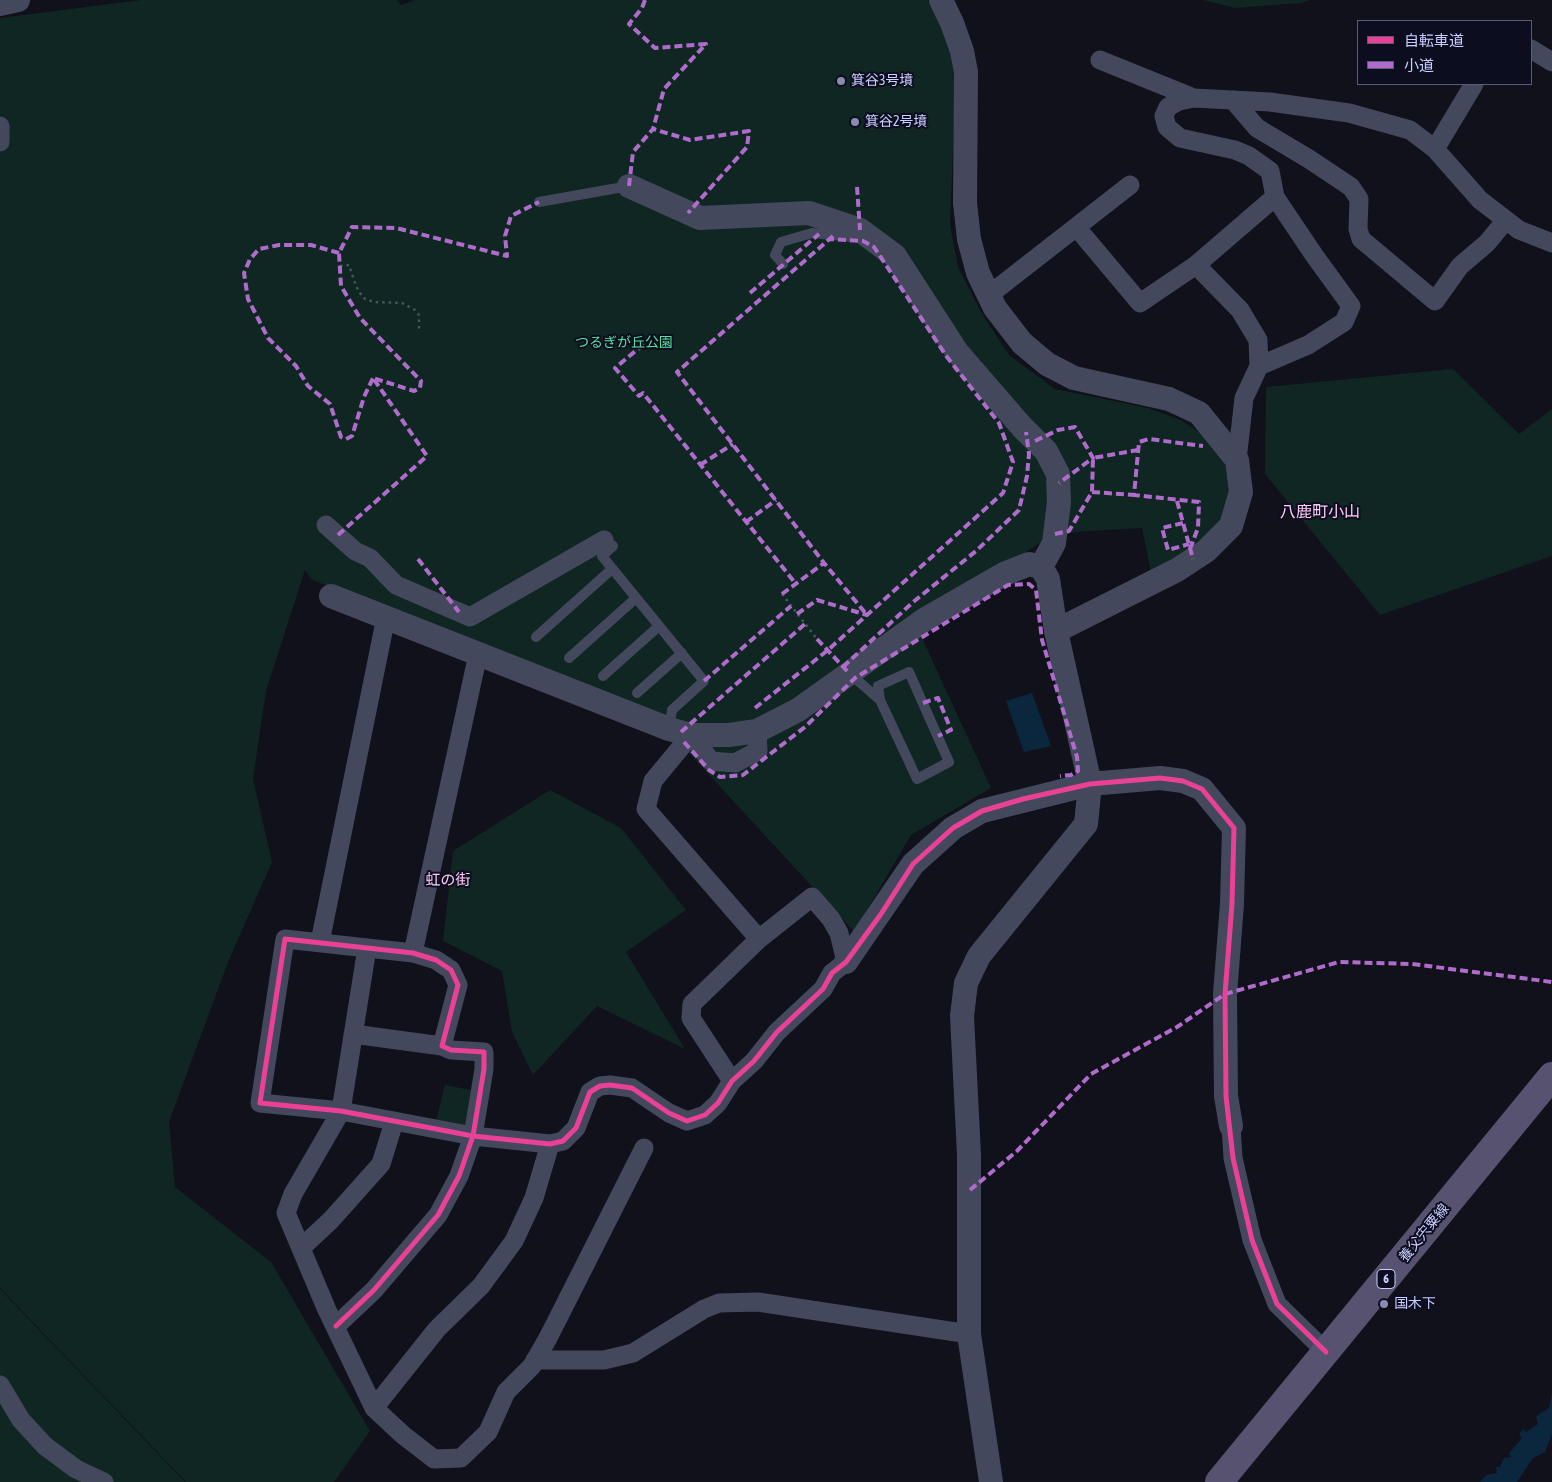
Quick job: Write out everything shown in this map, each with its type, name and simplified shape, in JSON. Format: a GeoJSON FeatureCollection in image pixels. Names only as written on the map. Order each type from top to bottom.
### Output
{"type":"FeatureCollection","features":[{"type":"Feature","properties":{"kind":"main road","name":"養父宍粟線"},"geometry":{"type":"LineString","coordinates":[[1219,1482],[1552,1076]]}},
{"type":"Feature","properties":{"kind":"street"},"geometry":{"type":"LineString","coordinates":[[0,4],[18,0]]}},
{"type":"Feature","properties":{"kind":"street"},"geometry":{"type":"LineString","coordinates":[[940,0],[952,23],[962,51],[966,72],[965,202],[969,239],[978,273],[995,308],[1022,343],[1047,364],[1074,378],[1169,399],[1199,413],[1237,460]]}},
{"type":"Feature","properties":{"kind":"street"},"geometry":{"type":"LineString","coordinates":[[1532,50],[1552,62]]}},
{"type":"Feature","properties":{"kind":"street"},"geometry":{"type":"LineString","coordinates":[[1100,60],[1194,98]]}},
{"type":"Feature","properties":{"kind":"street"},"geometry":{"type":"LineString","coordinates":[[1435,149],[1473,85]]}},
{"type":"Feature","properties":{"kind":"street"},"geometry":{"type":"LineString","coordinates":[[1259,366],[1308,345],[1344,322],[1351,306],[1319,263],[1275,197],[1270,171],[1249,156],[1235,150],[1180,138],[1167,127],[1164,116],[1168,108],[1179,101],[1194,98],[1270,102],[1349,113],[1410,130],[1435,149],[1480,200],[1520,230],[1552,243]]}},
{"type":"Feature","properties":{"kind":"street"},"geometry":{"type":"LineString","coordinates":[[1233,100],[1257,128],[1309,159],[1351,188],[1359,199],[1358,229],[1361,239],[1435,301],[1460,266],[1506,220]]}},
{"type":"Feature","properties":{"kind":"street"},"geometry":{"type":"LineString","coordinates":[[0,126],[0,142]]}},
{"type":"Feature","properties":{"kind":"street"},"geometry":{"type":"LineString","coordinates":[[989,296],[1130,185]]}},
{"type":"Feature","properties":{"kind":"street"},"geometry":{"type":"LineString","coordinates":[[629,186],[700,218],[808,213],[842,222],[860,230],[895,256],[956,352],[1022,427],[1046,451],[1058,474],[1059,502],[1054,544],[1041,567]]}},
{"type":"Feature","properties":{"kind":"street"},"geometry":{"type":"LineString","coordinates":[[1077,228],[1140,303],[1196,265],[1275,197]]}},
{"type":"Feature","properties":{"kind":"street"},"geometry":{"type":"LineString","coordinates":[[1056,632],[1177,570],[1206,551],[1231,526],[1241,492],[1237,460],[1244,398],[1259,366],[1258,340],[1240,310],[1196,265]]}},
{"type":"Feature","properties":{"kind":"street"},"geometry":{"type":"LineString","coordinates":[[326,525],[356,551],[370,558],[396,585],[470,617],[604,540]]}},
{"type":"Feature","properties":{"kind":"street"},"geometry":{"type":"LineString","coordinates":[[331,596],[680,732],[729,735],[757,731],[798,710],[924,620],[1004,574],[1029,564],[1041,567],[1048,579],[1056,632],[1090,784],[1086,824],[979,956],[966,982],[962,1016],[970,1173],[969,1334],[991,1482]]}},
{"type":"Feature","properties":{"kind":"street"},"geometry":{"type":"LineString","coordinates":[[320,942],[386,618]]}},
{"type":"Feature","properties":{"kind":"street"},"geometry":{"type":"LineString","coordinates":[[414,954],[478,654]]}},
{"type":"Feature","properties":{"kind":"street"},"geometry":{"type":"LineString","coordinates":[[680,732],[653,781],[646,809],[759,940]]}},
{"type":"Feature","properties":{"kind":"street"},"geometry":{"type":"LineString","coordinates":[[442,1046],[458,985],[451,970],[436,960],[414,954],[320,942],[285,940],[260,1103],[341,1111],[473,1136],[550,1144],[563,1141],[576,1128],[590,1092],[600,1086],[610,1085],[632,1088],[669,1113],[687,1121],[705,1115],[718,1102],[732,1081],[754,1061],[778,1032],[823,989],[832,973],[846,962],[913,864],[953,828],[982,811],[1090,784],[1160,778],[1183,781],[1202,789],[1234,828],[1232,904],[1226,994],[1226,1096],[1233,1158],[1252,1240],[1277,1304],[1326,1352]]}},
{"type":"Feature","properties":{"kind":"street"},"geometry":{"type":"LineString","coordinates":[[732,1081],[691,1018],[692,1004],[759,940],[812,897],[832,920],[839,933],[846,962]]}},
{"type":"Feature","properties":{"kind":"street"},"geometry":{"type":"LineString","coordinates":[[367,948],[341,1111],[293,1194],[286,1213],[374,1408],[403,1435],[434,1459],[461,1458],[488,1432],[506,1392],[535,1360],[644,1148]]}},
{"type":"Feature","properties":{"kind":"street"},"geometry":{"type":"LineString","coordinates":[[336,1326],[374,1290],[438,1215],[459,1176],[473,1136],[484,1069],[484,1052],[451,1050],[442,1046],[353,1034]]}},
{"type":"Feature","properties":{"kind":"street"},"geometry":{"type":"LineString","coordinates":[[301,1248],[331,1220],[380,1164],[394,1122]]}},
{"type":"Feature","properties":{"kind":"street"},"geometry":{"type":"LineString","coordinates":[[374,1408],[437,1329],[481,1286],[514,1241],[534,1198],[550,1144]]}},
{"type":"Feature","properties":{"kind":"street"},"geometry":{"type":"LineString","coordinates":[[535,1360],[604,1360],[633,1353],[704,1309],[719,1303],[758,1302],[969,1334]]}},
{"type":"Feature","properties":{"kind":"street"},"geometry":{"type":"LineString","coordinates":[[0,1385],[21,1420],[45,1446],[76,1469],[104,1482]]}},
{"type":"Feature","properties":{"kind":"lane"},"geometry":{"type":"LineString","coordinates":[[539,202],[629,186]]}},
{"type":"Feature","properties":{"kind":"lane"},"geometry":{"type":"LineString","coordinates":[[783,264],[774,255],[781,242],[812,233],[871,238]]}},
{"type":"Feature","properties":{"kind":"lane"},"geometry":{"type":"LineString","coordinates":[[604,540],[613,546],[602,556],[704,681],[672,710],[680,732]]}},
{"type":"Feature","properties":{"kind":"lane"},"geometry":{"type":"LineString","coordinates":[[536,637],[612,569]]}},
{"type":"Feature","properties":{"kind":"lane"},"geometry":{"type":"LineString","coordinates":[[569,658],[636,598]]}},
{"type":"Feature","properties":{"kind":"lane"},"geometry":{"type":"LineString","coordinates":[[602,676],[659,626]]}},
{"type":"Feature","properties":{"kind":"lane"},"geometry":{"type":"LineString","coordinates":[[637,693],[682,653]]}},
{"type":"Feature","properties":{"kind":"lane"},"geometry":{"type":"LineString","coordinates":[[849,673],[880,700],[917,779],[950,762],[909,672],[878,686],[880,700]]}},
{"type":"Feature","properties":{"kind":"path"},"geometry":{"type":"LineString","coordinates":[[340,266],[349,265],[356,286],[363,298],[374,302],[402,303],[415,310],[420,315],[420,332]]}},
{"type":"Feature","properties":{"kind":"path"},"geometry":{"type":"LineString","coordinates":[[782,594],[817,639]]}},
{"type":"Feature","properties":{"kind":"green space","name":"つるぎが丘公園"},"geometry":{"type":"Polygon","coordinates":[[[141,0],[397,0],[401,5],[416,0],[928,0],[940,19],[952,49],[955,95],[950,225],[958,267],[981,312],[1009,355],[1055,389],[1148,408],[1181,420],[1211,440],[1227,465],[1229,491],[1223,521],[1202,547],[1152,577],[1142,528],[1074,532],[1043,541],[1007,564],[922,638],[991,788],[911,835],[854,932],[687,751],[661,733],[311,579],[305,570],[266,691],[253,779],[272,862],[228,962],[169,1122],[175,1187],[271,1262],[370,1431],[334,1482],[186,1482],[0,1288],[0,18],[141,0]]]}},
{"type":"Feature","properties":{"kind":"green space"},"geometry":{"type":"Polygon","coordinates":[[[1203,0],[1311,0],[1301,3],[1235,8],[1203,0]]]}},
{"type":"Feature","properties":{"kind":"green space"},"geometry":{"type":"Polygon","coordinates":[[[1453,369],[1519,434],[1552,409],[1552,556],[1380,615],[1265,474],[1266,387],[1453,369]]]}},
{"type":"Feature","properties":{"kind":"green space"},"geometry":{"type":"Polygon","coordinates":[[[550,790],[621,828],[686,910],[626,952],[685,1049],[597,1006],[533,1075],[512,1032],[502,971],[443,941],[453,851],[550,790]]]}},
{"type":"Feature","properties":{"kind":"green space"},"geometry":{"type":"Polygon","coordinates":[[[445,1085],[476,1091],[467,1128],[436,1121],[445,1085]]]}},
{"type":"Feature","properties":{"kind":"green space"},"geometry":{"type":"Polygon","coordinates":[[[0,1289],[185,1482],[0,1482],[0,1289]]]}},
{"type":"Feature","properties":{"kind":"water"},"geometry":{"type":"Polygon","coordinates":[[[1032,693],[1051,746],[1024,752],[1006,701],[1032,693]]]}},
{"type":"Feature","properties":{"kind":"water"},"geometry":{"type":"Polygon","coordinates":[[[1552,1394],[1552,1434],[1545,1452],[1533,1458],[1517,1482],[1480,1482],[1486,1475],[1497,1473],[1496,1467],[1500,1467],[1504,1458],[1511,1457],[1509,1453],[1522,1438],[1519,1434],[1523,1429],[1526,1432],[1538,1424],[1536,1416],[1549,1408],[1552,1394]]]}},
{"type":"Feature","properties":{"kind":"marked path"},"geometry":{"type":"LineString","coordinates":[[645,0],[642,8],[629,24],[655,48],[706,44],[664,89],[653,129]]}},
{"type":"Feature","properties":{"kind":"marked path"},"geometry":{"type":"LineString","coordinates":[[629,186],[633,152],[653,129],[690,140],[749,131],[747,147],[688,213]]}},
{"type":"Feature","properties":{"kind":"marked path"},"geometry":{"type":"LineString","coordinates":[[857,187],[860,230]]}},
{"type":"Feature","properties":{"kind":"marked path"},"geometry":{"type":"LineString","coordinates":[[338,535],[427,456],[373,378],[414,391],[420,388],[421,381],[360,318],[341,286],[339,253],[352,227],[396,228],[507,256],[505,236],[511,216],[539,202]]}},
{"type":"Feature","properties":{"kind":"marked path"},"geometry":{"type":"LineString","coordinates":[[750,293],[819,234]]}},
{"type":"Feature","properties":{"kind":"marked path"},"geometry":{"type":"LineString","coordinates":[[833,236],[677,372],[824,563],[867,615]]}},
{"type":"Feature","properties":{"kind":"marked path"},"geometry":{"type":"LineString","coordinates":[[755,708],[828,650],[1003,493],[1013,462],[999,423],[947,357],[874,247],[863,241],[830,239]]}},
{"type":"Feature","properties":{"kind":"marked path"},"geometry":{"type":"LineString","coordinates":[[339,253],[311,245],[279,245],[259,249],[250,259],[244,273],[248,299],[268,338],[296,366],[308,386],[330,404],[341,437],[346,439],[352,436],[364,397],[373,378]]}},
{"type":"Feature","properties":{"kind":"marked path"},"geometry":{"type":"LineString","coordinates":[[644,344],[615,368],[639,396],[643,393],[796,584]]}},
{"type":"Feature","properties":{"kind":"marked path"},"geometry":{"type":"LineString","coordinates":[[1035,441],[1058,430],[1075,427],[1093,458],[1059,483]]}},
{"type":"Feature","properties":{"kind":"marked path"},"geometry":{"type":"LineString","coordinates":[[843,667],[912,603],[976,551],[1019,510],[1027,476],[1029,454],[1026,432]]}},
{"type":"Feature","properties":{"kind":"marked path"},"geometry":{"type":"LineString","coordinates":[[1190,549],[1198,528],[1199,502],[1134,495],[1139,442],[1149,439],[1203,446]]}},
{"type":"Feature","properties":{"kind":"marked path"},"geometry":{"type":"LineString","coordinates":[[700,465],[733,444]]}},
{"type":"Feature","properties":{"kind":"marked path"},"geometry":{"type":"LineString","coordinates":[[1055,534],[1069,531],[1092,492],[1093,458],[1138,450]]}},
{"type":"Feature","properties":{"kind":"marked path"},"geometry":{"type":"LineString","coordinates":[[1092,492],[1134,495]]}},
{"type":"Feature","properties":{"kind":"marked path"},"geometry":{"type":"LineString","coordinates":[[746,522],[776,500]]}},
{"type":"Feature","properties":{"kind":"marked path"},"geometry":{"type":"LineString","coordinates":[[1177,501],[1193,559]]}},
{"type":"Feature","properties":{"kind":"marked path"},"geometry":{"type":"LineString","coordinates":[[1183,523],[1162,528],[1168,550],[1189,544]]}},
{"type":"Feature","properties":{"kind":"marked path"},"geometry":{"type":"LineString","coordinates":[[418,559],[459,612]]}},
{"type":"Feature","properties":{"kind":"marked path"},"geometry":{"type":"LineString","coordinates":[[782,594],[824,563]]}},
{"type":"Feature","properties":{"kind":"marked path"},"geometry":{"type":"LineString","coordinates":[[684,742],[709,770],[720,777],[743,775],[805,727],[855,678],[1008,585],[1029,584],[1036,590],[1042,640],[1077,757],[1078,771],[1071,775],[1060,776]]}},
{"type":"Feature","properties":{"kind":"marked path"},"geometry":{"type":"LineString","coordinates":[[797,614],[817,600],[867,615]]}},
{"type":"Feature","properties":{"kind":"marked path"},"geometry":{"type":"LineString","coordinates":[[704,681],[791,606]]}},
{"type":"Feature","properties":{"kind":"marked path"},"geometry":{"type":"LineString","coordinates":[[681,732],[805,624]]}},
{"type":"Feature","properties":{"kind":"marked path"},"geometry":{"type":"LineString","coordinates":[[817,639],[849,673]]}},
{"type":"Feature","properties":{"kind":"marked path"},"geometry":{"type":"LineString","coordinates":[[923,703],[938,698],[951,730],[938,736]]}},
{"type":"Feature","properties":{"kind":"marked path"},"geometry":{"type":"LineString","coordinates":[[970,1190],[1017,1151],[1091,1074],[1177,1027],[1225,994],[1339,962],[1412,964],[1552,982]]}},
{"type":"Feature","properties":{"kind":"cycle path"},"geometry":{"type":"LineString","coordinates":[[336,1326],[374,1290],[438,1215],[459,1176],[473,1136],[484,1069],[484,1052],[451,1050],[442,1046],[458,985],[451,970],[436,960],[413,953],[285,939],[260,1103],[341,1111],[473,1136],[550,1144],[563,1141],[576,1128],[590,1092],[600,1086],[610,1085],[632,1088],[669,1113],[687,1121],[705,1115],[718,1103],[732,1081],[754,1061],[777,1032],[823,989],[832,973],[846,962],[881,914],[913,864],[953,828],[982,811],[1023,799],[1090,784],[1160,778],[1183,781],[1202,789],[1234,828],[1232,904],[1225,994],[1226,1096],[1233,1158],[1252,1240],[1277,1304],[1326,1352]]}},
{"type":"Feature","properties":{"kind":"place","name":"箕谷3号墳"},"geometry":{"type":"Point","coordinates":[841,81]}},
{"type":"Feature","properties":{"kind":"place","name":"箕谷2号墳"},"geometry":{"type":"Point","coordinates":[855,122]}},
{"type":"Feature","properties":{"kind":"place","name":"国木下"},"geometry":{"type":"Point","coordinates":[1384,1304]}},
{"type":"Feature","properties":{"kind":"district","name":"八鹿町小山"},"geometry":{"type":"Point","coordinates":[1320,512]}},
{"type":"Feature","properties":{"kind":"district","name":"虹の街"},"geometry":{"type":"Point","coordinates":[448,880]}}]}
